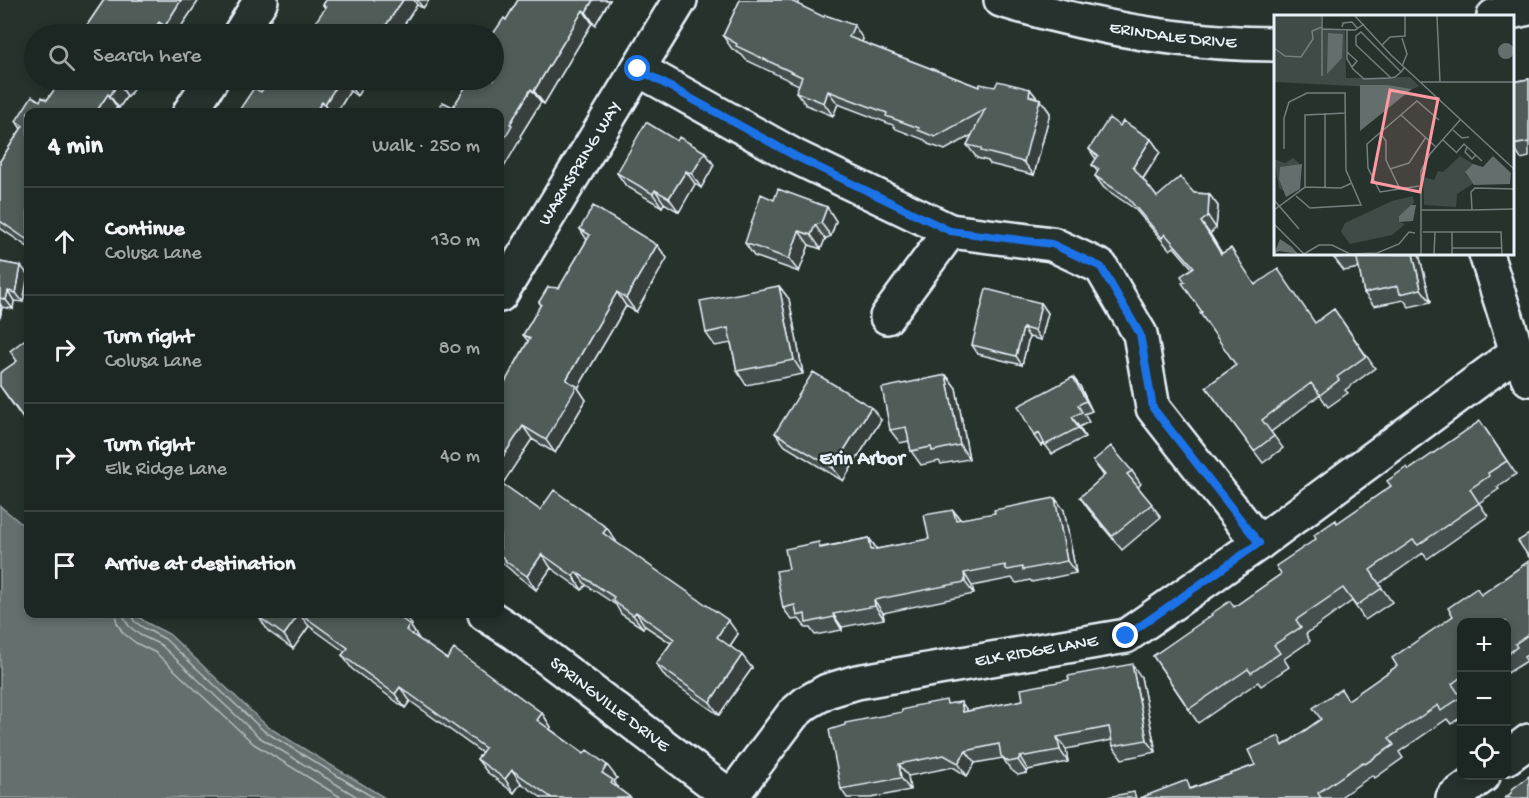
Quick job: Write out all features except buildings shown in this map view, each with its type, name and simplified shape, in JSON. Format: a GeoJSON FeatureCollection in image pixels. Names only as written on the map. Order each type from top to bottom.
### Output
{"type":"FeatureCollection","features":[{"type":"Feature","properties":{"kind":"street"},"geometry":{"type":"LineString","coordinates":[[246,24],[261,0]]}},
{"type":"Feature","properties":{"kind":"street","name":"WARMSPRING WAY"},"geometry":{"type":"LineString","coordinates":[[504,288],[680,0]]}},
{"type":"Feature","properties":{"kind":"street","name":"ERINDALE DRIVE"},"geometry":{"type":"LineString","coordinates":[[1022,3],[1096,25],[1147,35],[1274,44]]}},
{"type":"Feature","properties":{"kind":"street"},"geometry":{"type":"LineString","coordinates":[[1498,15],[1529,8]]}},
{"type":"Feature","properties":{"kind":"street"},"geometry":{"type":"LineString","coordinates":[[638,69],[795,156],[950,231],[1052,244],[1101,267],[1140,334],[1153,408],[1259,543]]}},
{"type":"Feature","properties":{"kind":"street"},"geometry":{"type":"LineString","coordinates":[[193,108],[204,90]]}},
{"type":"Feature","properties":{"kind":"street"},"geometry":{"type":"LineString","coordinates":[[887,317],[950,231]]}},
{"type":"Feature","properties":{"kind":"street"},"geometry":{"type":"LineString","coordinates":[[1486,255],[1523,365]]}},
{"type":"Feature","properties":{"kind":"street","name":"ELK RIDGE LANE"},"geometry":{"type":"LineString","coordinates":[[732,798],[793,714],[827,690],[857,682],[1126,636],[1259,543],[1523,365]]}},
{"type":"Feature","properties":{"kind":"street","name":"SPRINGVILLE DRIVE"},"geometry":{"type":"LineString","coordinates":[[492,618],[732,798]]}},
{"type":"Feature","properties":{"kind":"street"},"geometry":{"type":"LineString","coordinates":[[1511,754],[1529,741]]}},
{"type":"Feature","properties":{"kind":"street"},"geometry":{"type":"LineString","coordinates":[[1453,798],[1478,780]]}},
{"type":"Feature","properties":{"kind":"water"},"geometry":{"type":"Polygon","coordinates":[[[0,506],[24,526],[24,618],[140,618],[169,634],[268,727],[385,798],[0,798],[0,506]]]}},
{"type":"Feature","properties":{"kind":"district","name":"Erin Arbor"},"geometry":{"type":"Point","coordinates":[862,460]}},
{"type":"Feature","properties":{"kind":"route"},"geometry":{"type":"LineString","coordinates":[[638,69],[795,156],[950,231],[1052,244],[1101,267],[1140,334],[1153,408],[1259,543],[1126,636]]}}]}
